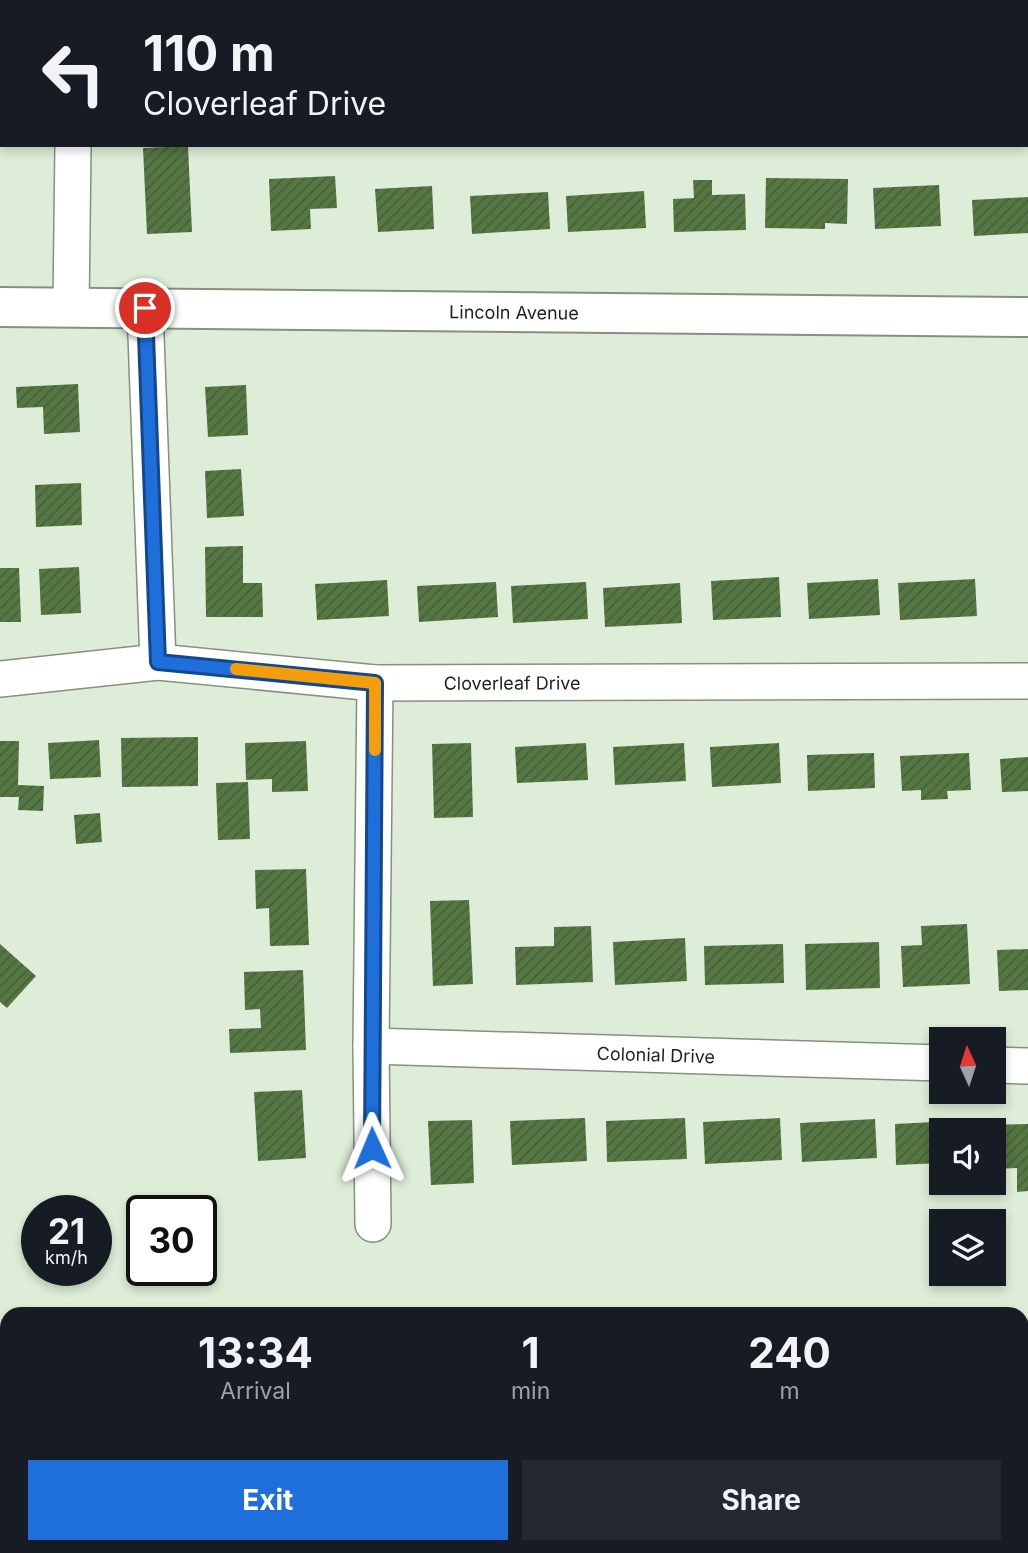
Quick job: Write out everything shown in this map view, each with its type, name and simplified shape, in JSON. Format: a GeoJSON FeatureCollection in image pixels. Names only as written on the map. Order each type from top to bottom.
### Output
{"type":"FeatureCollection","features":[{"type":"Feature","properties":{"kind":"street"},"geometry":{"type":"LineString","coordinates":[[71,308],[73,147]]}},
{"type":"Feature","properties":{"kind":"street","name":"Lincoln Avenue"},"geometry":{"type":"LineString","coordinates":[[0,307],[1028,317]]}},
{"type":"Feature","properties":{"kind":"street"},"geometry":{"type":"LineString","coordinates":[[145,308],[158,662]]}},
{"type":"Feature","properties":{"kind":"street","name":"Cloverleaf Drive"},"geometry":{"type":"LineString","coordinates":[[0,679],[158,662],[375,683],[1028,681]]}},
{"type":"Feature","properties":{"kind":"street"},"geometry":{"type":"LineString","coordinates":[[373,1224],[371,1046],[375,683]]}},
{"type":"Feature","properties":{"kind":"street","name":"Colonial Drive"},"geometry":{"type":"LineString","coordinates":[[371,1046],[929,1063]]}},
{"type":"Feature","properties":{"kind":"street"},"geometry":{"type":"LineString","coordinates":[[1006,1065],[1028,1066]]}},
{"type":"Feature","properties":{"kind":"building"},"geometry":{"type":"Polygon","coordinates":[[[188,147],[192,232],[147,234],[143,148],[188,147]]]}},
{"type":"Feature","properties":{"kind":"building"},"geometry":{"type":"Polygon","coordinates":[[[335,176],[337,208],[310,209],[311,229],[271,231],[269,179],[335,176]]]}},
{"type":"Feature","properties":{"kind":"building"},"geometry":{"type":"Polygon","coordinates":[[[766,178],[848,179],[847,224],[825,223],[825,229],[765,228],[766,178]]]}},
{"type":"Feature","properties":{"kind":"building"},"geometry":{"type":"Polygon","coordinates":[[[693,180],[712,180],[712,195],[745,194],[746,230],[674,232],[673,199],[694,198],[693,180]]]}},
{"type":"Feature","properties":{"kind":"building"},"geometry":{"type":"Polygon","coordinates":[[[939,185],[941,226],[875,229],[873,188],[939,185]]]}},
{"type":"Feature","properties":{"kind":"building"},"geometry":{"type":"Polygon","coordinates":[[[432,186],[434,229],[378,232],[375,189],[432,186]]]}},
{"type":"Feature","properties":{"kind":"building"},"geometry":{"type":"Polygon","coordinates":[[[644,191],[646,228],[568,232],[566,196],[644,191]]]}},
{"type":"Feature","properties":{"kind":"building"},"geometry":{"type":"Polygon","coordinates":[[[548,192],[550,229],[472,234],[470,196],[548,192]]]}},
{"type":"Feature","properties":{"kind":"building"},"geometry":{"type":"Polygon","coordinates":[[[1028,197],[1028,233],[974,236],[972,200],[1028,197]]]}},
{"type":"Feature","properties":{"kind":"building"},"geometry":{"type":"Polygon","coordinates":[[[78,384],[80,432],[44,434],[43,407],[17,408],[16,387],[78,384]]]}},
{"type":"Feature","properties":{"kind":"building"},"geometry":{"type":"Polygon","coordinates":[[[246,385],[248,435],[208,437],[205,387],[246,385]]]}},
{"type":"Feature","properties":{"kind":"building"},"geometry":{"type":"Polygon","coordinates":[[[241,469],[244,516],[207,518],[205,471],[241,469]]]}},
{"type":"Feature","properties":{"kind":"building"},"geometry":{"type":"Polygon","coordinates":[[[81,483],[82,525],[36,527],[35,485],[81,483]]]}},
{"type":"Feature","properties":{"kind":"building"},"geometry":{"type":"Polygon","coordinates":[[[243,546],[243,583],[262,583],[263,617],[206,617],[205,547],[243,546]]]}},
{"type":"Feature","properties":{"kind":"building"},"geometry":{"type":"Polygon","coordinates":[[[79,567],[81,613],[41,615],[39,569],[79,567]]]}},
{"type":"Feature","properties":{"kind":"building"},"geometry":{"type":"Polygon","coordinates":[[[0,568],[19,568],[21,622],[0,622],[0,568]]]}},
{"type":"Feature","properties":{"kind":"building"},"geometry":{"type":"Polygon","coordinates":[[[779,577],[781,617],[713,620],[711,581],[779,577]]]}},
{"type":"Feature","properties":{"kind":"building"},"geometry":{"type":"Polygon","coordinates":[[[878,579],[880,615],[809,619],[807,583],[878,579]]]}},
{"type":"Feature","properties":{"kind":"building"},"geometry":{"type":"Polygon","coordinates":[[[975,579],[977,616],[900,620],[898,583],[975,579]]]}},
{"type":"Feature","properties":{"kind":"building"},"geometry":{"type":"Polygon","coordinates":[[[387,580],[389,616],[317,620],[315,584],[387,580]]]}},
{"type":"Feature","properties":{"kind":"building"},"geometry":{"type":"Polygon","coordinates":[[[496,582],[498,617],[419,622],[417,586],[496,582]]]}},
{"type":"Feature","properties":{"kind":"building"},"geometry":{"type":"Polygon","coordinates":[[[586,582],[588,619],[513,623],[511,586],[586,582]]]}},
{"type":"Feature","properties":{"kind":"building"},"geometry":{"type":"Polygon","coordinates":[[[680,583],[682,623],[605,627],[603,588],[680,583]]]}},
{"type":"Feature","properties":{"kind":"building"},"geometry":{"type":"Polygon","coordinates":[[[198,737],[198,786],[122,787],[121,738],[198,737]]]}},
{"type":"Feature","properties":{"kind":"building"},"geometry":{"type":"Polygon","coordinates":[[[99,740],[101,777],[50,779],[48,743],[99,740]]]}},
{"type":"Feature","properties":{"kind":"building"},"geometry":{"type":"Polygon","coordinates":[[[0,741],[19,741],[18,785],[44,786],[43,811],[18,810],[19,797],[0,797],[0,741]]]}},
{"type":"Feature","properties":{"kind":"building"},"geometry":{"type":"Polygon","coordinates":[[[306,741],[308,791],[272,792],[272,779],[246,780],[245,743],[306,741]]]}},
{"type":"Feature","properties":{"kind":"building"},"geometry":{"type":"Polygon","coordinates":[[[471,743],[473,817],[434,818],[432,744],[471,743]]]}},
{"type":"Feature","properties":{"kind":"building"},"geometry":{"type":"Polygon","coordinates":[[[586,743],[588,780],[517,783],[515,747],[586,743]]]}},
{"type":"Feature","properties":{"kind":"building"},"geometry":{"type":"Polygon","coordinates":[[[684,743],[686,781],[615,785],[613,747],[684,743]]]}},
{"type":"Feature","properties":{"kind":"building"},"geometry":{"type":"Polygon","coordinates":[[[779,743],[781,783],[712,787],[710,747],[779,743]]]}},
{"type":"Feature","properties":{"kind":"building"},"geometry":{"type":"Polygon","coordinates":[[[874,753],[875,788],[808,791],[807,755],[874,753]]]}},
{"type":"Feature","properties":{"kind":"building"},"geometry":{"type":"Polygon","coordinates":[[[969,753],[971,790],[947,791],[948,799],[921,800],[921,790],[902,791],[900,756],[969,753]]]}},
{"type":"Feature","properties":{"kind":"building"},"geometry":{"type":"Polygon","coordinates":[[[1028,757],[1028,791],[1002,792],[1000,759],[1028,757]]]}},
{"type":"Feature","properties":{"kind":"building"},"geometry":{"type":"Polygon","coordinates":[[[248,782],[250,839],[218,840],[216,783],[248,782]]]}},
{"type":"Feature","properties":{"kind":"building"},"geometry":{"type":"Polygon","coordinates":[[[100,813],[102,842],[76,844],[74,815],[100,813]]]}},
{"type":"Feature","properties":{"kind":"building"},"geometry":{"type":"Polygon","coordinates":[[[306,869],[309,945],[270,946],[269,908],[256,909],[255,870],[306,869]]]}},
{"type":"Feature","properties":{"kind":"building"},"geometry":{"type":"Polygon","coordinates":[[[469,900],[473,984],[433,986],[430,901],[469,900]]]}},
{"type":"Feature","properties":{"kind":"building"},"geometry":{"type":"Polygon","coordinates":[[[967,924],[970,984],[903,987],[901,946],[922,945],[921,926],[967,924]]]}},
{"type":"Feature","properties":{"kind":"building"},"geometry":{"type":"Polygon","coordinates":[[[591,926],[593,982],[516,985],[515,947],[554,946],[554,927],[591,926]]]}},
{"type":"Feature","properties":{"kind":"building"},"geometry":{"type":"Polygon","coordinates":[[[685,938],[687,981],[615,985],[613,942],[685,938]]]}},
{"type":"Feature","properties":{"kind":"building"},"geometry":{"type":"Polygon","coordinates":[[[879,942],[880,988],[806,990],[805,944],[879,942]]]}},
{"type":"Feature","properties":{"kind":"building"},"geometry":{"type":"Polygon","coordinates":[[[0,944],[36,976],[7,1008],[0,1002],[0,944]]]}},
{"type":"Feature","properties":{"kind":"building"},"geometry":{"type":"Polygon","coordinates":[[[783,944],[784,983],[705,985],[704,946],[783,944]]]}},
{"type":"Feature","properties":{"kind":"building"},"geometry":{"type":"Polygon","coordinates":[[[1028,949],[1028,990],[999,991],[997,950],[1028,949]]]}},
{"type":"Feature","properties":{"kind":"building"},"geometry":{"type":"Polygon","coordinates":[[[303,970],[306,1050],[230,1053],[229,1029],[261,1028],[260,1009],[245,1010],[244,972],[303,970]]]}},
{"type":"Feature","properties":{"kind":"building"},"geometry":{"type":"Polygon","coordinates":[[[302,1090],[306,1158],[258,1161],[254,1092],[302,1090]]]}},
{"type":"Feature","properties":{"kind":"building"},"geometry":{"type":"Polygon","coordinates":[[[585,1118],[587,1161],[512,1165],[510,1121],[585,1118]]]}},
{"type":"Feature","properties":{"kind":"building"},"geometry":{"type":"Polygon","coordinates":[[[685,1118],[687,1159],[607,1162],[606,1121],[685,1118]]]}},
{"type":"Feature","properties":{"kind":"building"},"geometry":{"type":"Polygon","coordinates":[[[780,1118],[782,1160],[705,1164],[703,1122],[780,1118]]]}},
{"type":"Feature","properties":{"kind":"building"},"geometry":{"type":"Polygon","coordinates":[[[875,1119],[877,1158],[802,1162],[800,1123],[875,1119]]]}},
{"type":"Feature","properties":{"kind":"building"},"geometry":{"type":"Polygon","coordinates":[[[472,1120],[474,1183],[431,1185],[428,1121],[472,1120]]]}},
{"type":"Feature","properties":{"kind":"building"},"geometry":{"type":"Polygon","coordinates":[[[929,1122],[929,1164],[896,1165],[895,1124],[929,1122]]]}},
{"type":"Feature","properties":{"kind":"building"},"geometry":{"type":"Polygon","coordinates":[[[1028,1124],[1028,1191],[1017,1192],[1017,1168],[1006,1168],[1006,1125],[1028,1124]]]}},
{"type":"Feature","properties":{"kind":"slow traffic"},"geometry":{"type":"LineString","coordinates":[[236,669],[375,683],[375,750]]}},
{"type":"Feature","properties":{"kind":"route"},"geometry":{"type":"LineString","coordinates":[[145,308],[158,662],[375,683],[372,1148]]}}]}
